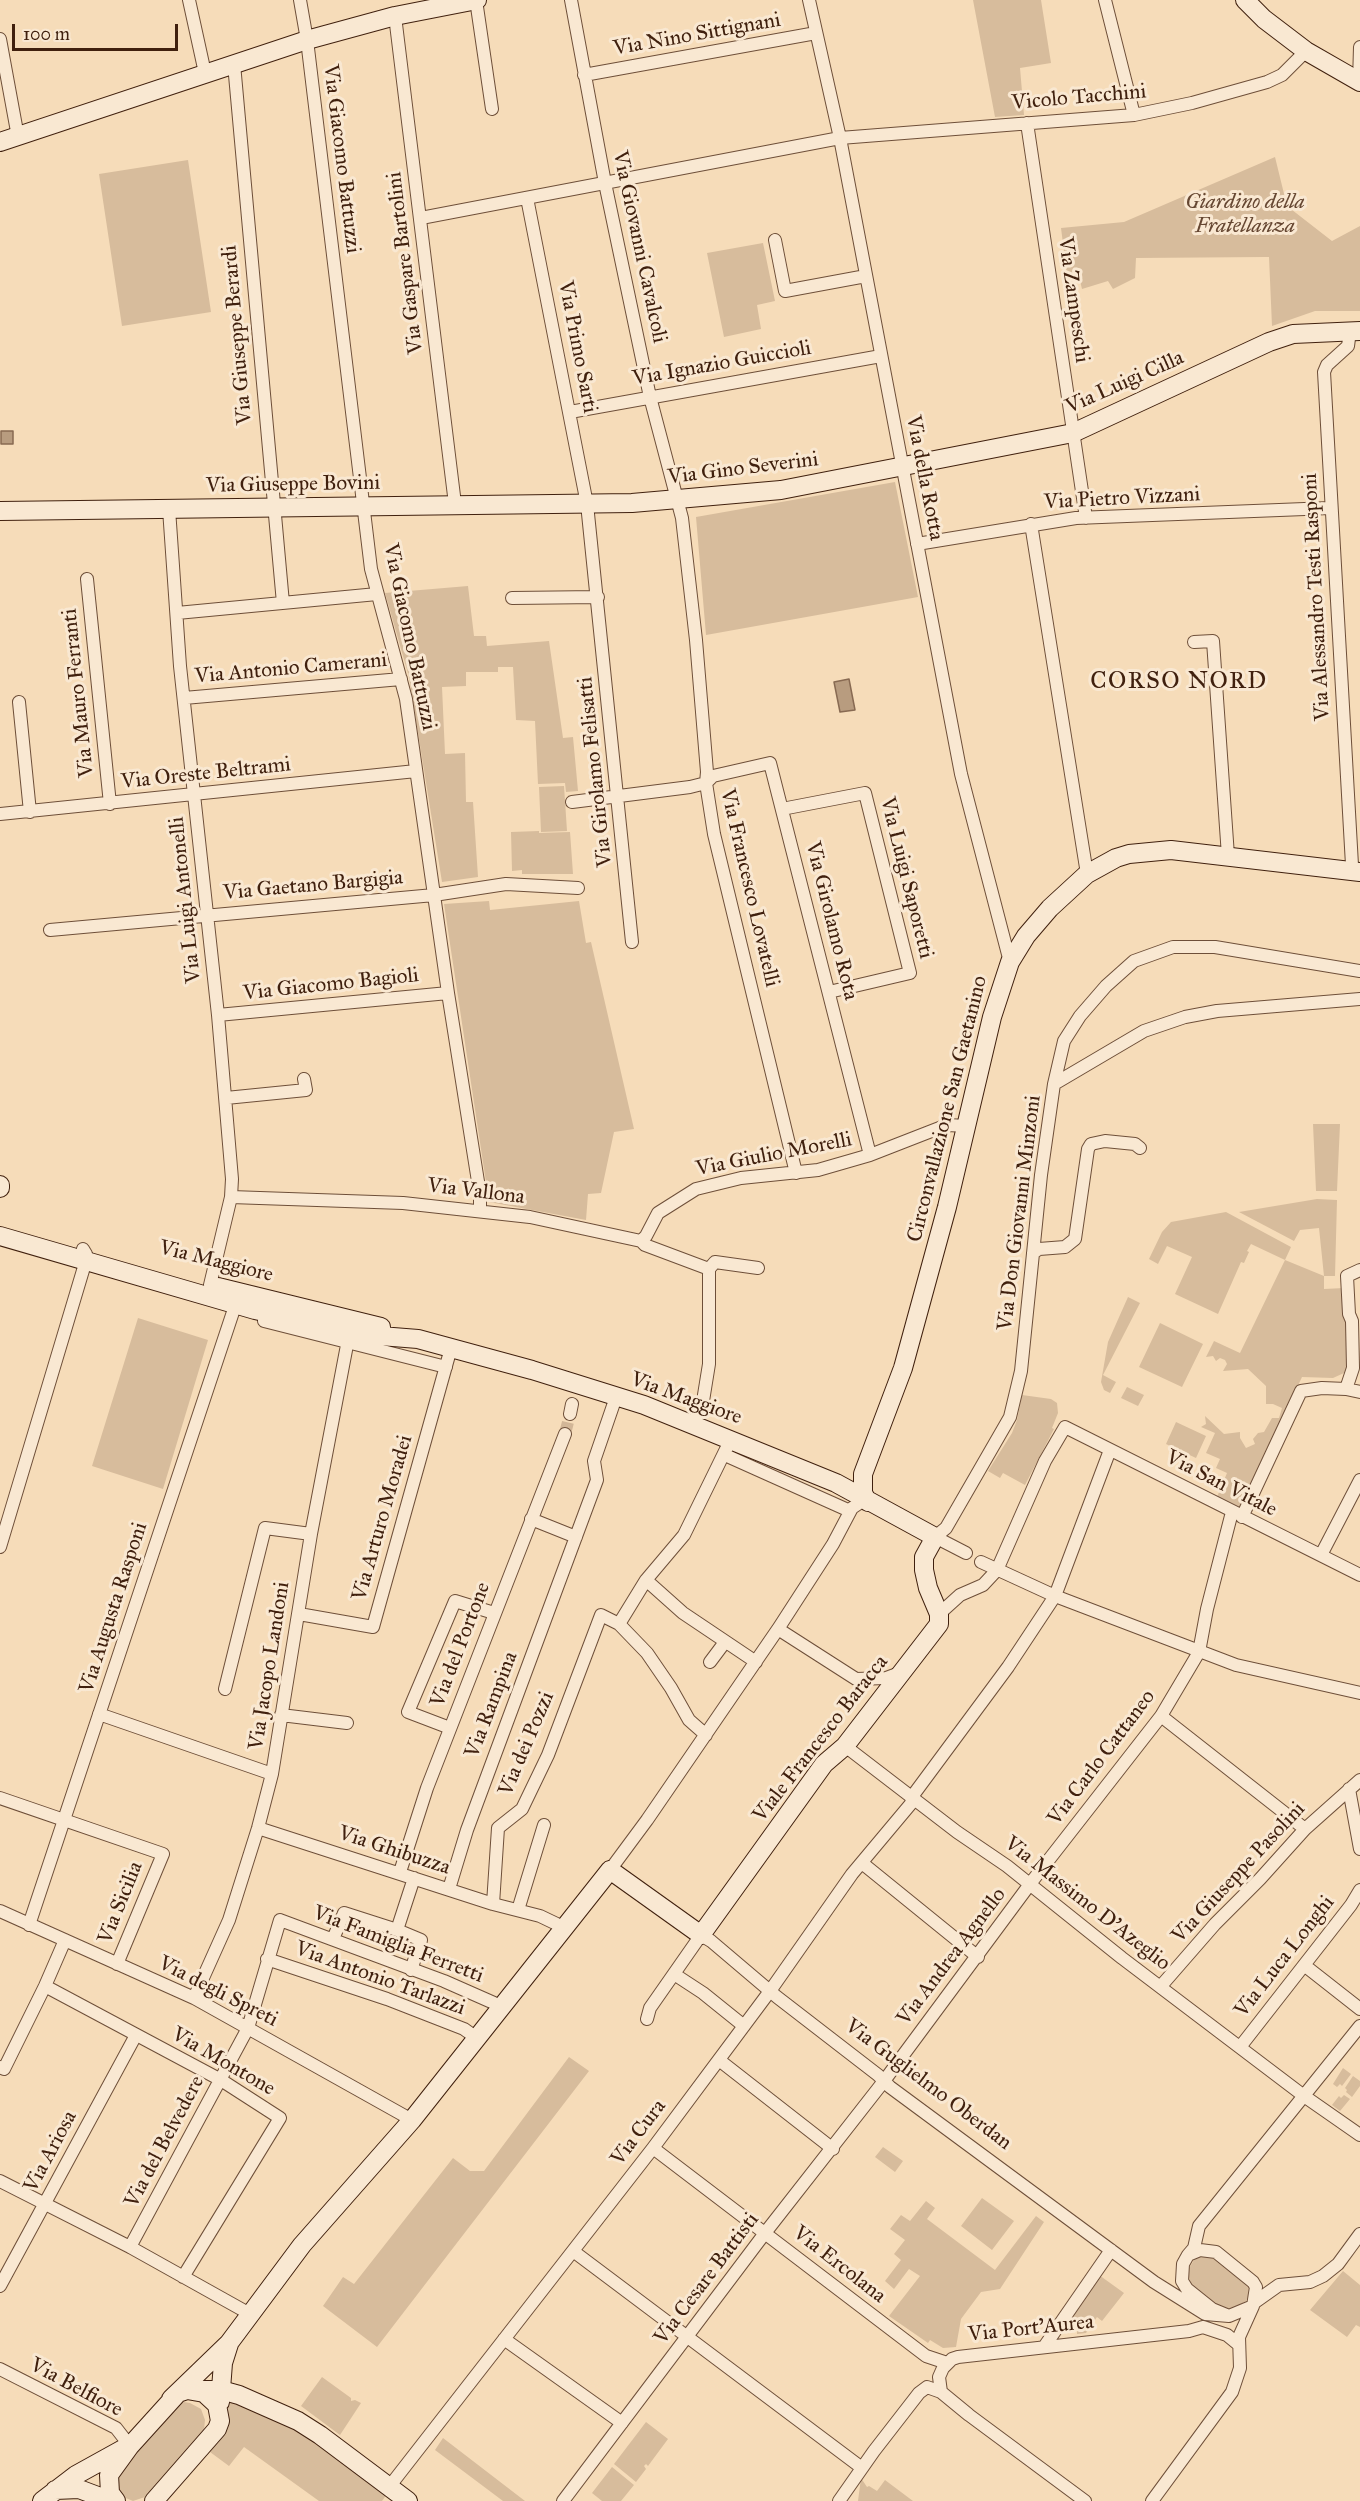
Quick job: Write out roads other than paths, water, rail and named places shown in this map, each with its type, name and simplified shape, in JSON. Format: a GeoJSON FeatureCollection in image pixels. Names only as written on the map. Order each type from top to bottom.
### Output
{"type":"FeatureCollection","features":[{"type":"Feature","properties":{"kind":"street"},"geometry":{"type":"LineString","coordinates":[[189,0],[205,73]]}},
{"type":"Feature","properties":{"kind":"street","name":"Via Giacomo Battuzzi"},"geometry":{"type":"LineString","coordinates":[[300,0],[307,40],[371,569],[401,679],[480,1194],[480,1210]]}},
{"type":"Feature","properties":{"kind":"street"},"geometry":{"type":"LineString","coordinates":[[0,142],[307,40],[395,16],[476,0],[492,109]]}},
{"type":"Feature","properties":{"kind":"street","name":"Via Giovanni Cavalcoli"},"geometry":{"type":"LineString","coordinates":[[570,0],[605,183],[650,397],[679,500]]}},
{"type":"Feature","properties":{"kind":"street","name":"Via della Rotta"},"geometry":{"type":"LineString","coordinates":[[809,0],[840,138],[961,774],[1010,962]]}},
{"type":"Feature","properties":{"kind":"street"},"geometry":{"type":"LineString","coordinates":[[1105,0],[1134,115]]}},
{"type":"Feature","properties":{"kind":"street"},"geometry":{"type":"LineString","coordinates":[[1245,0],[1264,19],[1306,51],[1360,82],[1360,47]]}},
{"type":"Feature","properties":{"kind":"street","name":"Via Gaspare Bartolini"},"geometry":{"type":"LineString","coordinates":[[395,16],[455,504]]}},
{"type":"Feature","properties":{"kind":"street","name":"Via Nino Sittignani"},"geometry":{"type":"LineString","coordinates":[[584,75],[816,33]]}},
{"type":"Feature","properties":{"kind":"street"},"geometry":{"type":"LineString","coordinates":[[0,39],[18,136]]}},
{"type":"Feature","properties":{"kind":"street","name":"Vicolo Tacchini"},"geometry":{"type":"LineString","coordinates":[[421,218],[840,138],[1134,115],[1192,103],[1267,82],[1282,75],[1306,51]]}},
{"type":"Feature","properties":{"kind":"street","name":"Via Giuseppe Berardi"},"geometry":{"type":"LineString","coordinates":[[234,64],[283,603]]}},
{"type":"Feature","properties":{"kind":"street","name":"Via Zampeschi"},"geometry":{"type":"LineString","coordinates":[[1027,123],[1086,518]]}},
{"type":"Feature","properties":{"kind":"street","name":"Via Primo Sarti"},"geometry":{"type":"LineString","coordinates":[[527,198],[587,504]]}},
{"type":"Feature","properties":{"kind":"street"},"geometry":{"type":"LineString","coordinates":[[775,240],[785,291],[866,276]]}},
{"type":"Feature","properties":{"kind":"street","name":"Via Luigi Cilla"},"geometry":{"type":"LineString","coordinates":[[903,467],[1073,433],[1269,342],[1293,334],[1355,331]]}},
{"type":"Feature","properties":{"kind":"street","name":"Via Alessandro Testi Rasponi"},"geometry":{"type":"LineString","coordinates":[[1355,331],[1348,346],[1327,365],[1324,372],[1352,865],[1355,872]]}},
{"type":"Feature","properties":{"kind":"street","name":"Via Ignazio Guiccioli"},"geometry":{"type":"LineString","coordinates":[[570,412],[881,356]]}},
{"type":"Feature","properties":{"kind":"street","name":"Via Gino Severini"},"geometry":{"type":"LineString","coordinates":[[587,504],[679,500],[781,490],[903,467]]}},
{"type":"Feature","properties":{"kind":"street","name":"Via Francesco Lovatelli"},"geometry":{"type":"LineString","coordinates":[[679,500],[696,640],[708,772],[706,783],[714,834],[796,1173]]}},
{"type":"Feature","properties":{"kind":"street","name":"Via Giuseppe Bovini"},"geometry":{"type":"LineString","coordinates":[[0,511],[587,504]]}},
{"type":"Feature","properties":{"kind":"street","name":"Via Girolamo Felisatti"},"geometry":{"type":"LineString","coordinates":[[587,504],[632,942]]}},
{"type":"Feature","properties":{"kind":"street","name":"Via Pietro Vizzani"},"geometry":{"type":"LineString","coordinates":[[918,544],[1031,524],[1086,518],[1330,508]]}},
{"type":"Feature","properties":{"kind":"street","name":"Via Luigi Antonelli"},"geometry":{"type":"LineString","coordinates":[[169,509],[184,698],[218,1015],[232,1179],[231,1197],[210,1285]]}},
{"type":"Feature","properties":{"kind":"street"},"geometry":{"type":"LineString","coordinates":[[1031,524],[1088,874]]}},
{"type":"Feature","properties":{"kind":"street","name":"Via Mauro Ferranti"},"geometry":{"type":"LineString","coordinates":[[87,579],[110,804]]}},
{"type":"Feature","properties":{"kind":"street"},"geometry":{"type":"LineString","coordinates":[[177,613],[377,594]]}},
{"type":"Feature","properties":{"kind":"street"},"geometry":{"type":"LineString","coordinates":[[512,598],[598,597]]}},
{"type":"Feature","properties":{"kind":"street"},"geometry":{"type":"LineString","coordinates":[[1194,642],[1213,641],[1228,856]]}},
{"type":"Feature","properties":{"kind":"street","name":"Via Antonio Camerani"},"geometry":{"type":"LineString","coordinates":[[184,698],[401,679]]}},
{"type":"Feature","properties":{"kind":"street"},"geometry":{"type":"LineString","coordinates":[[19,702],[30,812]]}},
{"type":"Feature","properties":{"kind":"street","name":"Via Girolamo Rota"},"geometry":{"type":"LineString","coordinates":[[706,783],[713,776],[770,763],[870,1155]]}},
{"type":"Feature","properties":{"kind":"street","name":"Via Oreste Beltrami"},"geometry":{"type":"LineString","coordinates":[[0,814],[416,771]]}},
{"type":"Feature","properties":{"kind":"street"},"geometry":{"type":"LineString","coordinates":[[572,802],[706,783]]}},
{"type":"Feature","properties":{"kind":"street","name":"Via Luigi Saporetti"},"geometry":{"type":"LineString","coordinates":[[782,809],[865,793],[910,974],[829,992]]}},
{"type":"Feature","properties":{"kind":"street","name":"Circonvallazione San Gaetanino"},"geometry":{"type":"LineString","coordinates":[[863,1474],[903,1368],[967,1126],[992,1017],[1010,962],[1026,936],[1050,908],[1088,874],[1116,858],[1145,851],[1171,850],[1355,872]]}},
{"type":"Feature","properties":{"kind":"street","name":"Via Gaetano Bargigia"},"geometry":{"type":"LineString","coordinates":[[50,930],[434,895],[506,884],[578,888]]}},
{"type":"Feature","properties":{"kind":"street"},"geometry":{"type":"LineString","coordinates":[[1054,1084],[1064,1041],[1080,1016],[1106,986],[1134,961],[1173,947],[1215,947],[1360,971]]}},
{"type":"Feature","properties":{"kind":"street","name":"Via Giacomo Bagioli"},"geometry":{"type":"LineString","coordinates":[[218,1015],[448,993]]}},
{"type":"Feature","properties":{"kind":"street","name":"Via Don Giovanni Minzoni"},"geometry":{"type":"LineString","coordinates":[[935,1537],[946,1528],[1010,1417],[1022,1371],[1046,1134],[1054,1084],[1144,1031],[1185,1017],[1240,1008],[1360,999]]}},
{"type":"Feature","properties":{"kind":"street"},"geometry":{"type":"LineString","coordinates":[[226,1098],[306,1090],[304,1078]]}},
{"type":"Feature","properties":{"kind":"street","name":"Via Giulio Morelli"},"geometry":{"type":"LineString","coordinates":[[640,1241],[646,1236],[658,1213],[696,1189],[741,1178],[818,1170],[870,1155],[947,1125],[967,1126]]}},
{"type":"Feature","properties":{"kind":"street"},"geometry":{"type":"LineString","coordinates":[[1033,1253],[1040,1249],[1065,1247],[1075,1239],[1088,1149],[1091,1144],[1098,1140],[1135,1144],[1140,1148]]}},
{"type":"Feature","properties":{"kind":"street","name":"Via Vallona"},"geometry":{"type":"LineString","coordinates":[[231,1197],[403,1203],[530,1217],[640,1241],[645,1245],[709,1269]]}},
{"type":"Feature","properties":{"kind":"street","name":"Via Maggiore"},"geometry":{"type":"LineString","coordinates":[[0,1224],[154,1282],[351,1331],[446,1367]]}},
{"type":"Feature","properties":{"kind":"street"},"geometry":{"type":"LineString","coordinates":[[0,1229],[38,1242],[47,1247],[48,1251]]}},
{"type":"Feature","properties":{"kind":"street","name":"Via Maggiore"},"geometry":{"type":"LineString","coordinates":[[0,1236],[48,1251],[84,1256],[210,1285],[232,1302]]}},
{"type":"Feature","properties":{"kind":"street"},"geometry":{"type":"LineString","coordinates":[[0,1547],[84,1256]]}},
{"type":"Feature","properties":{"kind":"street"},"geometry":{"type":"LineString","coordinates":[[694,1424],[703,1401],[709,1364],[709,1269],[715,1262],[758,1268]]}},
{"type":"Feature","properties":{"kind":"street"},"geometry":{"type":"LineString","coordinates":[[1360,1270],[1347,1276],[1349,1314],[1353,1322],[1353,1368],[1346,1389],[1360,1392]]}},
{"type":"Feature","properties":{"kind":"street"},"geometry":{"type":"LineString","coordinates":[[154,1282],[168,1279],[203,1289],[209,1288],[210,1285]]}},
{"type":"Feature","properties":{"kind":"street","name":"Via Augusta Rasponi"},"geometry":{"type":"LineString","coordinates":[[30,1924],[232,1302]]}},
{"type":"Feature","properties":{"kind":"street","name":"Via Maggiore"},"geometry":{"type":"LineString","coordinates":[[351,1331],[408,1337],[451,1348],[616,1397],[694,1424],[728,1447],[857,1507],[935,1537]]}},
{"type":"Feature","properties":{"kind":"street","name":"Via Jacopo Landoni"},"geometry":{"type":"LineString","coordinates":[[194,1998],[229,1920],[258,1828],[272,1774],[311,1534],[351,1331]]}},
{"type":"Feature","properties":{"kind":"street","name":"Via Arturo Moradei"},"geometry":{"type":"LineString","coordinates":[[299,1614],[373,1627],[451,1348]]}},
{"type":"Feature","properties":{"kind":"street","name":"Via Carlo Cattaneo"},"geometry":{"type":"LineString","coordinates":[[1030,1884],[1161,1716],[1198,1652],[1207,1609],[1237,1515],[1301,1391],[1346,1389]]}},
{"type":"Feature","properties":{"kind":"street","name":"Via Rampina"},"geometry":{"type":"LineString","coordinates":[[449,1889],[467,1830],[597,1480],[594,1461],[616,1397]]}},
{"type":"Feature","properties":{"kind":"street","name":"Via San Vitale"},"geometry":{"type":"LineString","coordinates":[[996,1569],[1040,1472],[1065,1426],[1237,1515],[1360,1575]]}},
{"type":"Feature","properties":{"kind":"street","name":"Via del Portone"},"geometry":{"type":"LineString","coordinates":[[400,1872],[427,1788],[565,1434]]}},
{"type":"Feature","properties":{"kind":"street"},"geometry":{"type":"LineString","coordinates":[[706,1735],[689,1720],[647,1653],[619,1624],[646,1580],[684,1535],[728,1447]]}},
{"type":"Feature","properties":{"kind":"street","name":"Via Maggiore"},"geometry":{"type":"LineString","coordinates":[[728,1447],[836,1483],[853,1491],[857,1507]]}},
{"type":"Feature","properties":{"kind":"street","name":"Via Cura"},"geometry":{"type":"LineString","coordinates":[[396,2495],[504,2339],[719,2061],[862,1863],[913,1799],[1008,1667],[1055,1596],[1110,1450]]}},
{"type":"Feature","properties":{"kind":"street"},"geometry":{"type":"LineString","coordinates":[[116,2501],[111,2493],[109,2475],[130,2446],[171,2399],[229,2343],[307,2240],[412,2120],[478,2039],[610,1870],[706,1735],[857,1507],[863,1493],[863,1474],[845,1484],[836,1483]]}},
{"type":"Feature","properties":{"kind":"street"},"geometry":{"type":"LineString","coordinates":[[1321,1555],[1360,1480]]}},
{"type":"Feature","properties":{"kind":"street"},"geometry":{"type":"LineString","coordinates":[[531,1519],[576,1537]]}},
{"type":"Feature","properties":{"kind":"street","name":"Via Jacopo Landoni"},"geometry":{"type":"LineString","coordinates":[[225,1689],[265,1528],[311,1534]]}},
{"type":"Feature","properties":{"kind":"street"},"geometry":{"type":"LineString","coordinates":[[966,1553],[935,1537],[924,1557],[928,1588],[939,1614],[960,1595],[983,1585],[996,1569]]}},
{"type":"Feature","properties":{"kind":"street"},"geometry":{"type":"LineString","coordinates":[[981,1562],[1055,1596],[1198,1652],[1236,1665],[1360,1693]]}},
{"type":"Feature","properties":{"kind":"street"},"geometry":{"type":"LineString","coordinates":[[646,1580],[683,1613],[756,1662]]}},
{"type":"Feature","properties":{"kind":"street"},"geometry":{"type":"LineString","coordinates":[[450,1728],[408,1712],[454,1601],[494,1613]]}},
{"type":"Feature","properties":{"kind":"street","name":"Viale Francesco Baracca"},"geometry":{"type":"LineString","coordinates":[[647,2019],[650,2008],[824,1764],[845,1746],[939,1624],[939,1614]]}},
{"type":"Feature","properties":{"kind":"street","name":"Via dei Pozzi"},"geometry":{"type":"LineString","coordinates":[[493,1904],[498,1828],[522,1809],[548,1755],[601,1615],[619,1624]]}},
{"type":"Feature","properties":{"kind":"street"},"geometry":{"type":"LineString","coordinates":[[778,1629],[856,1679],[886,1678],[903,1672]]}},
{"type":"Feature","properties":{"kind":"street"},"geometry":{"type":"LineString","coordinates":[[710,1662],[725,1642]]}},
{"type":"Feature","properties":{"kind":"street"},"geometry":{"type":"LineString","coordinates":[[99,1714],[272,1774]]}},
{"type":"Feature","properties":{"kind":"street"},"geometry":{"type":"LineString","coordinates":[[281,1715],[347,1723]]}},
{"type":"Feature","properties":{"kind":"street"},"geometry":{"type":"LineString","coordinates":[[1161,1716],[1305,1829]]}},
{"type":"Feature","properties":{"kind":"street","name":"Via Massimo D'Azeglio"},"geometry":{"type":"LineString","coordinates":[[845,1746],[913,1799],[1030,1884],[1239,2047],[1360,2135]]}},
{"type":"Feature","properties":{"kind":"street","name":"Via Giuseppe Pasolini"},"geometry":{"type":"LineString","coordinates":[[1161,1986],[1215,1924],[1305,1829],[1360,1780]]}},
{"type":"Feature","properties":{"kind":"street"},"geometry":{"type":"LineString","coordinates":[[1349,1789],[1357,1818],[1360,1849]]}},
{"type":"Feature","properties":{"kind":"street"},"geometry":{"type":"LineString","coordinates":[[0,1798],[65,1819]]}},
{"type":"Feature","properties":{"kind":"street","name":"Via Sicilia"},"geometry":{"type":"LineString","coordinates":[[65,1819],[163,1854],[117,1964]]}},
{"type":"Feature","properties":{"kind":"street"},"geometry":{"type":"LineString","coordinates":[[518,1910],[544,1825]]}},
{"type":"Feature","properties":{"kind":"street","name":"Via Ghibuzza"},"geometry":{"type":"LineString","coordinates":[[258,1828],[400,1872],[493,1904],[540,1916],[563,1928]]}},
{"type":"Feature","properties":{"kind":"street"},"geometry":{"type":"LineString","coordinates":[[862,1863],[978,1956]]}},
{"type":"Feature","properties":{"kind":"street","name":"Via Guglielmo Oberdan"},"geometry":{"type":"LineString","coordinates":[[610,1870],[711,1941],[884,2081],[1204,2320],[1229,2316]]}},
{"type":"Feature","properties":{"kind":"street"},"geometry":{"type":"LineString","coordinates":[[397,1929],[414,1878]]}},
{"type":"Feature","properties":{"kind":"street","name":"Via Andrea Agnello"},"geometry":{"type":"LineString","coordinates":[[884,2081],[1030,1884]]}},
{"type":"Feature","properties":{"kind":"street","name":"Via Luca Longhi"},"geometry":{"type":"LineString","coordinates":[[1239,2047],[1360,1890]]}},
{"type":"Feature","properties":{"kind":"street","name":"Via degli Spreti"},"geometry":{"type":"LineString","coordinates":[[0,1911],[194,1998],[412,2120]]}},
{"type":"Feature","properties":{"kind":"street"},"geometry":{"type":"LineString","coordinates":[[333,1939],[344,1913],[397,1929],[421,1940],[411,1970]]}},
{"type":"Feature","properties":{"kind":"street","name":"Via Famiglia Ferretti"},"geometry":{"type":"LineString","coordinates":[[280,1920],[444,1981],[502,2007]]}},
{"type":"Feature","properties":{"kind":"street","name":"Via del Belvedere"},"geometry":{"type":"LineString","coordinates":[[130,2247],[248,2028],[280,1920]]}},
{"type":"Feature","properties":{"kind":"street"},"geometry":{"type":"LineString","coordinates":[[2,2068],[45,1986],[65,1940]]}},
{"type":"Feature","properties":{"kind":"street","name":"Via Antonio Tarlazzi"},"geometry":{"type":"LineString","coordinates":[[267,1959],[387,1999],[464,2029],[478,2039]]}},
{"type":"Feature","properties":{"kind":"street"},"geometry":{"type":"LineString","coordinates":[[1304,1965],[1360,2009]]}},
{"type":"Feature","properties":{"kind":"street"},"geometry":{"type":"LineString","coordinates":[[674,1974],[703,1993],[744,2026]]}},
{"type":"Feature","properties":{"kind":"street","name":"Via Montone"},"geometry":{"type":"LineString","coordinates":[[45,1986],[220,2080],[280,2118],[183,2277]]}},
{"type":"Feature","properties":{"kind":"street"},"geometry":{"type":"LineString","coordinates":[[1360,2026],[1199,2226],[1194,2248],[1183,2264],[1182,2281],[1201,2301],[1212,2309],[1229,2316],[1254,2304],[1269,2290],[1279,2285],[1310,2282],[1323,2276],[1338,2264],[1360,2234]]}},
{"type":"Feature","properties":{"kind":"street","name":"Via Ariosa"},"geometry":{"type":"LineString","coordinates":[[0,2286],[136,2035]]}},
{"type":"Feature","properties":{"kind":"street"},"geometry":{"type":"LineString","coordinates":[[719,2061],[833,2149]]}},
{"type":"Feature","properties":{"kind":"street","name":"Via Cesare Battisti"},"geometry":{"type":"LineString","coordinates":[[563,2501],[765,2233],[884,2081]]}},
{"type":"Feature","properties":{"kind":"street","name":"Via Ercolana"},"geometry":{"type":"LineString","coordinates":[[653,2148],[926,2356],[947,2363]]}},
{"type":"Feature","properties":{"kind":"street"},"geometry":{"type":"LineString","coordinates":[[0,2181],[130,2247],[250,2314]]}},
{"type":"Feature","properties":{"kind":"street"},"geometry":{"type":"LineString","coordinates":[[1044,2347],[1110,2250]]}},
{"type":"Feature","properties":{"kind":"street"},"geometry":{"type":"LineString","coordinates":[[1152,2501],[1232,2392],[1240,2368],[1238,2344],[1241,2331],[1254,2304],[1256,2287],[1253,2282],[1216,2252],[1200,2250],[1188,2255]]}},
{"type":"Feature","properties":{"kind":"street"},"geometry":{"type":"LineString","coordinates":[[573,2251],[862,2468]]}},
{"type":"Feature","properties":{"kind":"street"},"geometry":{"type":"LineString","coordinates":[[1201,2301],[1204,2320],[1238,2344]]}},
{"type":"Feature","properties":{"kind":"street","name":"Via Port'Aurea"},"geometry":{"type":"LineString","coordinates":[[941,2392],[940,2374],[947,2363],[958,2357],[1189,2331],[1204,2320]]}},
{"type":"Feature","properties":{"kind":"street"},"geometry":{"type":"LineString","coordinates":[[504,2339],[622,2423]]}},
{"type":"Feature","properties":{"kind":"street"},"geometry":{"type":"LineString","coordinates":[[154,2501],[213,2437],[220,2421],[222,2363],[229,2343]]}},
{"type":"Feature","properties":{"kind":"street","name":"Via Belfiore"},"geometry":{"type":"LineString","coordinates":[[0,2369],[116,2428],[130,2446]]}},
{"type":"Feature","properties":{"kind":"street"},"geometry":{"type":"LineString","coordinates":[[839,2501],[924,2388],[932,2387],[1085,2501]]}},
{"type":"Feature","properties":{"kind":"street"},"geometry":{"type":"LineString","coordinates":[[196,2390],[212,2398],[220,2413]]}},
{"type":"Feature","properties":{"kind":"street"},"geometry":{"type":"LineString","coordinates":[[171,2399],[178,2393],[221,2390],[259,2403],[298,2421],[396,2495]]}},
{"type":"Feature","properties":{"kind":"street"},"geometry":{"type":"LineString","coordinates":[[48,2495],[76,2475],[130,2446]]}},
{"type":"Feature","properties":{"kind":"street"},"geometry":{"type":"LineString","coordinates":[[48,2495],[79,2488],[111,2501]]}},
{"type":"Feature","properties":{"kind":"tunnel"},"geometry":{"type":"LineString","coordinates":[[565,1434],[570,1414]]}},
{"type":"Feature","properties":{"kind":"district","name":"CORSO NORD"},"geometry":{"type":"Point","coordinates":[1179,682]}},
{"type":"Feature","properties":{"kind":"park label","name":"Giardino della Fratellanza"},"geometry":{"type":"Point","coordinates":[1245,215]}}]}
